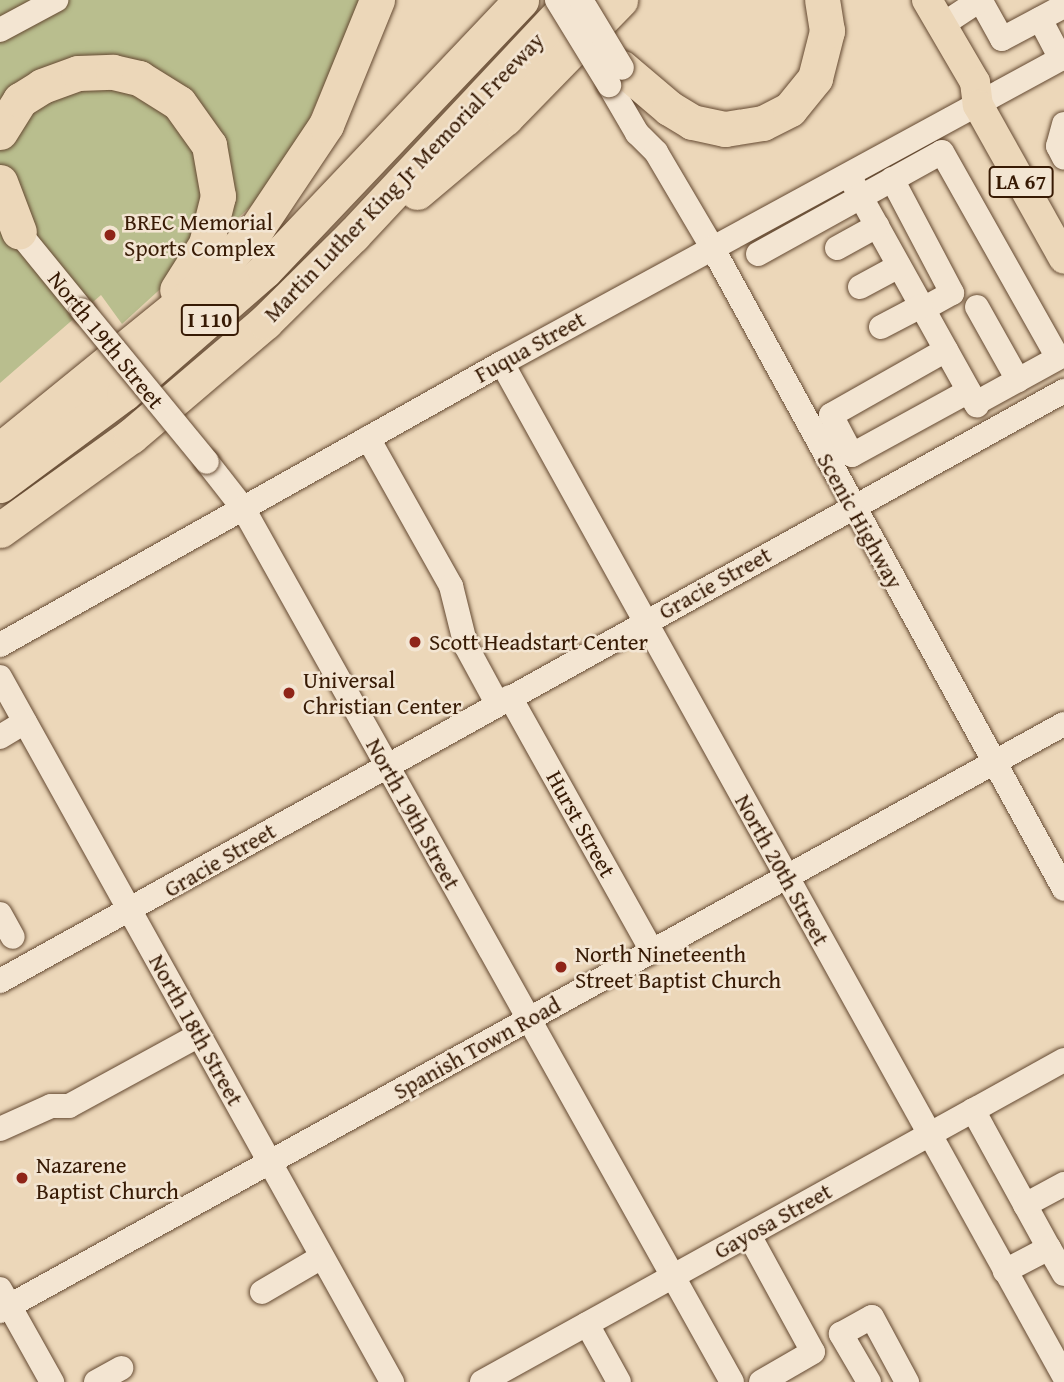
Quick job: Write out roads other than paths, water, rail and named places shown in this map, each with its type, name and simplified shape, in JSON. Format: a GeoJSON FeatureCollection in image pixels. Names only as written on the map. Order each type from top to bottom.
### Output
{"type":"FeatureCollection","features":[{"type":"Feature","properties":{"kind":"highway"},"geometry":{"type":"LineString","coordinates":[[0,450],[213,275],[280,199],[341,97],[377,0]]}},
{"type":"Feature","properties":{"kind":"highway"},"geometry":{"type":"LineString","coordinates":[[399,131],[497,0]]}},
{"type":"Feature","properties":{"kind":"highway","name":"Martin Luther King Jr Memorial Freeway"},"geometry":{"type":"LineString","coordinates":[[0,485],[179,348],[294,242],[521,0]]}},
{"type":"Feature","properties":{"kind":"highway","name":"Martin Luther King Jr Memorial Freeway"},"geometry":{"type":"LineString","coordinates":[[0,530],[104,457],[203,377],[354,235],[573,0]]}},
{"type":"Feature","properties":{"kind":"highway"},"geometry":{"type":"LineString","coordinates":[[354,235],[470,151],[620,0]]}},
{"type":"Feature","properties":{"kind":"highway"},"geometry":{"type":"LineString","coordinates":[[616,77],[692,122],[725,129],[763,123],[790,109],[815,78],[827,31],[822,0]]}},
{"type":"Feature","properties":{"kind":"highway"},"geometry":{"type":"LineString","coordinates":[[0,132],[10,109],[48,83],[78,73],[113,72],[139,78],[161,89],[188,112],[203,133],[215,165],[217,210],[193,269],[155,314],[89,376]]}},
{"type":"Feature","properties":{"kind":"highway"},"geometry":{"type":"LineString","coordinates":[[0,182],[10,220]]}},
{"type":"Feature","properties":{"kind":"main road","name":"LA 67"},"geometry":{"type":"LineString","coordinates":[[906,0],[960,91],[978,105]]}},
{"type":"Feature","properties":{"kind":"main road","name":"LA 67"},"geometry":{"type":"LineString","coordinates":[[935,13],[975,82],[978,105],[1064,259]]}},
{"type":"Feature","properties":{"kind":"street"},"geometry":{"type":"LineString","coordinates":[[0,30],[56,0]]}},
{"type":"Feature","properties":{"kind":"street","name":"Scenic Highway"},"geometry":{"type":"LineString","coordinates":[[557,0],[650,124],[656,152],[712,247],[852,508],[1064,890]]}},
{"type":"Feature","properties":{"kind":"street","name":"Scenic Highway"},"geometry":{"type":"LineString","coordinates":[[581,0],[616,77]]}},
{"type":"Feature","properties":{"kind":"street"},"geometry":{"type":"LineString","coordinates":[[935,13],[981,1],[1002,39],[1047,10],[1063,58]]}},
{"type":"Feature","properties":{"kind":"street","name":"Fuqua Street"},"geometry":{"type":"LineString","coordinates":[[0,645],[712,247],[854,185],[978,105],[1063,58]]}},
{"type":"Feature","properties":{"kind":"street"},"geometry":{"type":"LineString","coordinates":[[1064,124],[1058,146],[1064,158]]}},
{"type":"Feature","properties":{"kind":"street"},"geometry":{"type":"LineString","coordinates":[[758,254],[854,185],[892,179],[942,152],[1058,358],[1018,380],[972,397],[852,454],[831,415],[946,350]]}},
{"type":"Feature","properties":{"kind":"street"},"geometry":{"type":"LineString","coordinates":[[881,327],[953,293],[892,179]]}},
{"type":"Feature","properties":{"kind":"street"},"geometry":{"type":"LineString","coordinates":[[854,185],[991,431]]}},
{"type":"Feature","properties":{"kind":"street","name":"North 19th Street"},"geometry":{"type":"LineString","coordinates":[[10,220],[243,508],[671,1278],[732,1382]]}},
{"type":"Feature","properties":{"kind":"street"},"geometry":{"type":"LineString","coordinates":[[837,248],[877,226]]}},
{"type":"Feature","properties":{"kind":"street"},"geometry":{"type":"LineString","coordinates":[[860,287],[899,266]]}},
{"type":"Feature","properties":{"kind":"street"},"geometry":{"type":"LineString","coordinates":[[978,307],[1018,380]]}},
{"type":"Feature","properties":{"kind":"street","name":"North 20th Street"},"geometry":{"type":"LineString","coordinates":[[502,363],[1064,1376]]}},
{"type":"Feature","properties":{"kind":"street","name":"Gracie Street"},"geometry":{"type":"LineString","coordinates":[[0,981],[130,912],[386,764],[1064,391]]}},
{"type":"Feature","properties":{"kind":"street","name":"Hurst Street"},"geometry":{"type":"LineString","coordinates":[[368,438],[451,586],[466,646],[504,700],[652,951]]}},
{"type":"Feature","properties":{"kind":"street","name":"North 18th Street"},"geometry":{"type":"LineString","coordinates":[[0,677],[392,1382]]}},
{"type":"Feature","properties":{"kind":"street"},"geometry":{"type":"LineString","coordinates":[[0,737],[25,722]]}},
{"type":"Feature","properties":{"kind":"street","name":"Spanish Town Road"},"geometry":{"type":"LineString","coordinates":[[3,1302],[270,1163],[1064,724]]}},
{"type":"Feature","properties":{"kind":"street"},"geometry":{"type":"LineString","coordinates":[[0,914],[13,937]]}},
{"type":"Feature","properties":{"kind":"street"},"geometry":{"type":"LineString","coordinates":[[0,1129],[51,1106],[69,1106],[199,1035]]}},
{"type":"Feature","properties":{"kind":"street","name":"Gayosa Street"},"geometry":{"type":"LineString","coordinates":[[482,1382],[1064,1060]]}},
{"type":"Feature","properties":{"kind":"street"},"geometry":{"type":"LineString","coordinates":[[973,1110],[1064,1274]]}},
{"type":"Feature","properties":{"kind":"street"},"geometry":{"type":"LineString","coordinates":[[1025,1205],[1064,1184]]}},
{"type":"Feature","properties":{"kind":"street"},"geometry":{"type":"LineString","coordinates":[[749,1235],[813,1352],[761,1382]]}},
{"type":"Feature","properties":{"kind":"street"},"geometry":{"type":"LineString","coordinates":[[1005,1271],[1049,1248]]}},
{"type":"Feature","properties":{"kind":"street"},"geometry":{"type":"LineString","coordinates":[[262,1292],[322,1257]]}},
{"type":"Feature","properties":{"kind":"street"},"geometry":{"type":"LineString","coordinates":[[3,1302],[52,1382]]}},
{"type":"Feature","properties":{"kind":"street"},"geometry":{"type":"LineString","coordinates":[[869,1382],[841,1334],[872,1317],[907,1382]]}},
{"type":"Feature","properties":{"kind":"street"},"geometry":{"type":"LineString","coordinates":[[587,1324],[620,1382]]}},
{"type":"Feature","properties":{"kind":"street"},"geometry":{"type":"LineString","coordinates":[[96,1382],[121,1368]]}},
{"type":"Feature","properties":{"kind":"place","name":"BREC Memorial Sports Complex"},"geometry":{"type":"Point","coordinates":[110,235]}},
{"type":"Feature","properties":{"kind":"place","name":"Scott Headstart Center"},"geometry":{"type":"Point","coordinates":[415,642]}},
{"type":"Feature","properties":{"kind":"place","name":"Universal Christian Center"},"geometry":{"type":"Point","coordinates":[289,693]}},
{"type":"Feature","properties":{"kind":"place","name":"North Nineteenth Street Baptist Church"},"geometry":{"type":"Point","coordinates":[561,967]}},
{"type":"Feature","properties":{"kind":"place","name":"Nazarene Baptist Church"},"geometry":{"type":"Point","coordinates":[22,1178]}}]}
